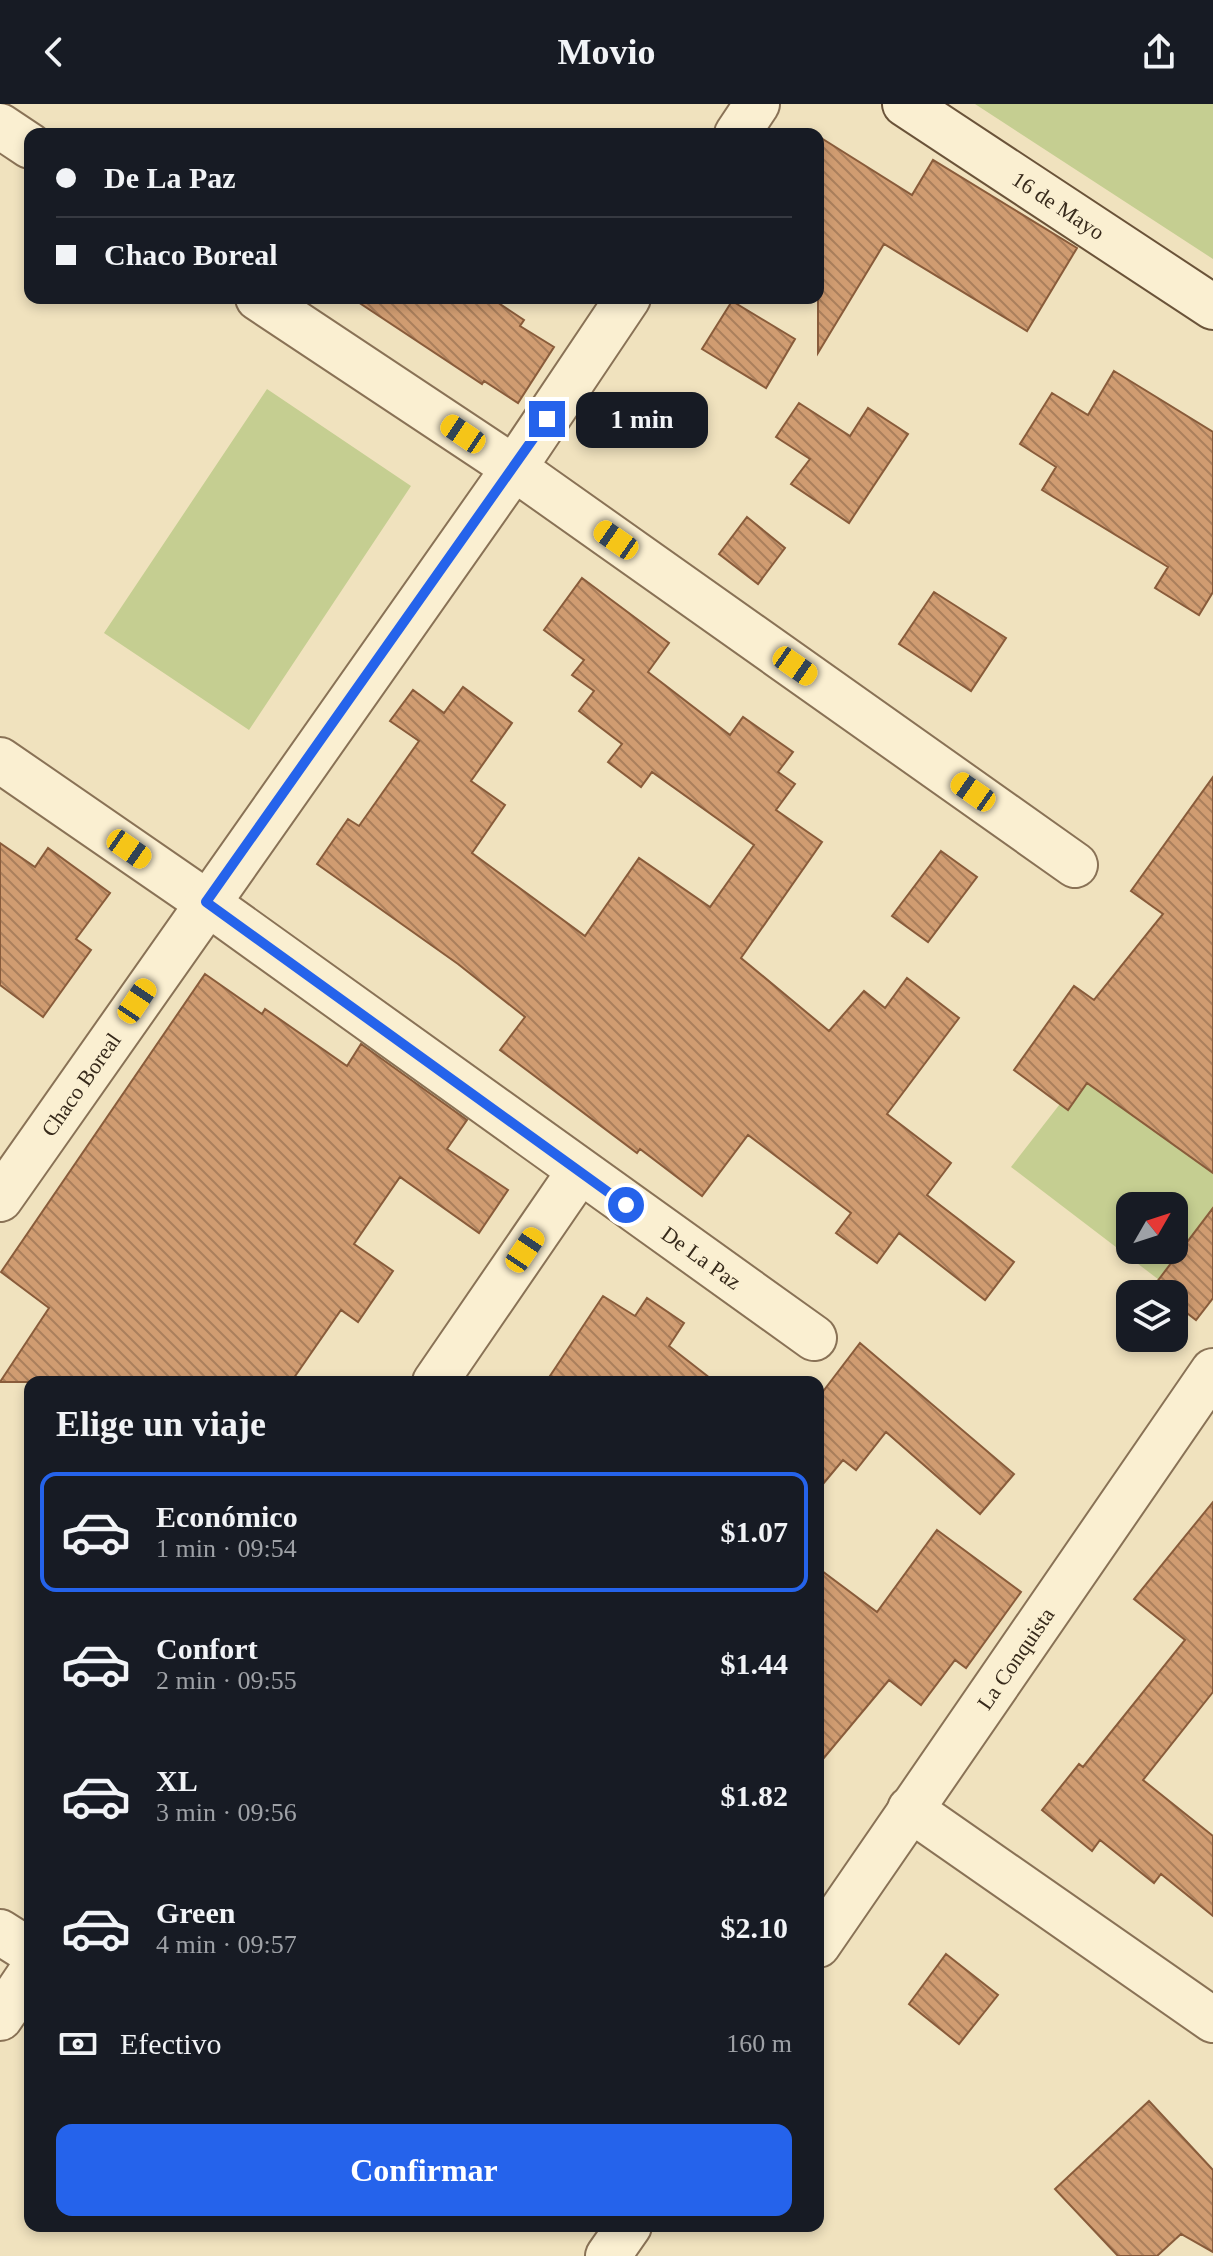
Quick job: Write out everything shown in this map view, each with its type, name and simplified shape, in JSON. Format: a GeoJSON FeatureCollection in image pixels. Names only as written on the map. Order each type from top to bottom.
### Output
{"type":"FeatureCollection","features":[{"type":"Feature","properties":{"kind":"street"},"geometry":{"type":"LineString","coordinates":[[741,128],[757,104]]}},
{"type":"Feature","properties":{"kind":"street","name":"16 de Mayo"},"geometry":{"type":"LineString","coordinates":[[905,104],[1213,307]]}},
{"type":"Feature","properties":{"kind":"street"},"geometry":{"type":"LineString","coordinates":[[0,126],[24,142]]}},
{"type":"Feature","properties":{"kind":"street"},"geometry":{"type":"LineString","coordinates":[[267,304],[514,468],[1075,865]]}},
{"type":"Feature","properties":{"kind":"street","name":"Chaco Boreal"},"geometry":{"type":"LineString","coordinates":[[0,1199],[514,468],[624,304]]}},
{"type":"Feature","properties":{"kind":"street","name":"De La Paz"},"geometry":{"type":"LineString","coordinates":[[0,760],[206,902],[814,1338]]}},
{"type":"Feature","properties":{"kind":"street"},"geometry":{"type":"LineString","coordinates":[[439,1376],[579,1172]]}},
{"type":"Feature","properties":{"kind":"street","name":"La Conquista"},"geometry":{"type":"LineString","coordinates":[[824,1936],[1213,1371]]}},
{"type":"Feature","properties":{"kind":"street"},"geometry":{"type":"LineString","coordinates":[[910,1809],[1213,2020]]}},
{"type":"Feature","properties":{"kind":"street"},"geometry":{"type":"LineString","coordinates":[[0,1932],[24,1947]]}},
{"type":"Feature","properties":{"kind":"street"},"geometry":{"type":"LineString","coordinates":[[0,2018],[24,1983]]}},
{"type":"Feature","properties":{"kind":"street"},"geometry":{"type":"LineString","coordinates":[[608,2256],[625,2232]]}},
{"type":"Feature","properties":{"kind":"green space"},"geometry":{"type":"Polygon","coordinates":[[[975,104],[1213,104],[1213,259],[975,104]]]}},
{"type":"Feature","properties":{"kind":"green space"},"geometry":{"type":"Polygon","coordinates":[[[267,389],[411,486],[249,730],[104,633],[267,389]]]}},
{"type":"Feature","properties":{"kind":"green space"},"geometry":{"type":"Polygon","coordinates":[[[1084,1073],[1213,1172],[1213,1226],[1188,1259],[1188,1192],[1116,1192],[1116,1247],[1011,1167],[1084,1073]]]}},
{"type":"Feature","properties":{"kind":"green space"},"geometry":{"type":"Polygon","coordinates":[[[1138,1264],[1184,1264],[1172,1280],[1159,1280],[1138,1264]]]}},
{"type":"Feature","properties":{"kind":"building"},"geometry":{"type":"Polygon","coordinates":[[[824,140],[912,195],[933,160],[1077,248],[1027,331],[884,244],[818,353],[818,304],[824,304],[824,140]]]}},
{"type":"Feature","properties":{"kind":"building"},"geometry":{"type":"Polygon","coordinates":[[[361,304],[500,304],[524,320],[520,326],[554,347],[518,403],[484,381],[482,384],[361,304]]]}},
{"type":"Feature","properties":{"kind":"building"},"geometry":{"type":"Polygon","coordinates":[[[730,304],[737,304],[795,339],[766,388],[702,349],[730,304]]]}},
{"type":"Feature","properties":{"kind":"building"},"geometry":{"type":"Polygon","coordinates":[[[1114,371],[1213,432],[1213,592],[1199,615],[1155,588],[1168,567],[1042,490],[1056,467],[1020,444],[1052,393],[1088,415],[1114,371]]]}},
{"type":"Feature","properties":{"kind":"building"},"geometry":{"type":"Polygon","coordinates":[[[799,403],[850,436],[868,408],[908,434],[849,523],[791,484],[810,459],[776,437],[799,403]]]}},
{"type":"Feature","properties":{"kind":"building"},"geometry":{"type":"Polygon","coordinates":[[[747,517],[785,548],[758,584],[719,554],[747,517]]]}},
{"type":"Feature","properties":{"kind":"building"},"geometry":{"type":"Polygon","coordinates":[[[582,578],[669,643],[648,672],[730,735],[743,717],[793,752],[778,772],[795,784],[776,810],[822,842],[741,958],[829,1031],[864,991],[885,1008],[907,978],[959,1018],[887,1114],[951,1163],[927,1195],[1014,1262],[985,1300],[899,1233],[877,1263],[836,1233],[851,1213],[748,1135],[702,1196],[640,1149],[637,1153],[500,1050],[525,1017],[458,964],[317,864],[348,819],[359,826],[419,741],[390,721],[413,690],[444,713],[463,687],[512,723],[471,781],[505,805],[472,853],[585,936],[639,858],[710,907],[754,845],[652,772],[641,787],[608,762],[622,744],[579,711],[594,691],[572,675],[584,660],[544,630],[582,578]]]}},
{"type":"Feature","properties":{"kind":"building"},"geometry":{"type":"Polygon","coordinates":[[[934,592],[1006,638],[971,691],[899,644],[934,592]]]}},
{"type":"Feature","properties":{"kind":"building"},"geometry":{"type":"Polygon","coordinates":[[[1213,777],[1213,1173],[1087,1083],[1068,1110],[1014,1070],[1074,986],[1094,1000],[1163,914],[1131,891],[1213,777]]]}},
{"type":"Feature","properties":{"kind":"building"},"geometry":{"type":"Polygon","coordinates":[[[0,843],[35,867],[48,848],[110,893],[76,939],[91,950],[43,1017],[0,985],[0,843]]]}},
{"type":"Feature","properties":{"kind":"building"},"geometry":{"type":"Polygon","coordinates":[[[941,851],[977,877],[928,942],[892,916],[941,851]]]}},
{"type":"Feature","properties":{"kind":"building"},"geometry":{"type":"Polygon","coordinates":[[[205,974],[262,1014],[265,1009],[347,1066],[361,1044],[467,1120],[447,1149],[508,1190],[479,1233],[400,1177],[354,1244],[393,1271],[358,1322],[341,1310],[295,1376],[24,1376],[24,1382],[0,1382],[49,1308],[1,1272],[205,974]]]}},
{"type":"Feature","properties":{"kind":"building"},"geometry":{"type":"Polygon","coordinates":[[[1213,1208],[1213,1298],[1196,1320],[1188,1314],[1188,1280],[1158,1280],[1170,1264],[1188,1264],[1188,1241],[1213,1208]]]}},
{"type":"Feature","properties":{"kind":"building"},"geometry":{"type":"Polygon","coordinates":[[[603,1296],[635,1316],[647,1298],[684,1323],[669,1346],[707,1376],[550,1376],[603,1296]]]}},
{"type":"Feature","properties":{"kind":"building"},"geometry":{"type":"Polygon","coordinates":[[[860,1343],[1014,1474],[980,1514],[886,1432],[856,1470],[843,1460],[824,1483],[824,1390],[860,1343]]]}},
{"type":"Feature","properties":{"kind":"building"},"geometry":{"type":"Polygon","coordinates":[[[1213,1502],[1213,1692],[1143,1780],[1213,1836],[1213,1916],[1161,1874],[1154,1883],[1100,1840],[1092,1851],[1042,1810],[1079,1764],[1083,1767],[1185,1640],[1134,1599],[1213,1502]]]}},
{"type":"Feature","properties":{"kind":"building"},"geometry":{"type":"Polygon","coordinates":[[[937,1530],[1021,1592],[966,1668],[955,1660],[921,1705],[889,1680],[824,1758],[824,1572],[877,1612],[937,1530]]]}},
{"type":"Feature","properties":{"kind":"building"},"geometry":{"type":"Polygon","coordinates":[[[946,1954],[998,1995],[959,2044],[909,2004],[946,1954]]]}},
{"type":"Feature","properties":{"kind":"building"},"geometry":{"type":"Polygon","coordinates":[[[1149,2101],[1213,2170],[1213,2252],[1181,2234],[1157,2256],[1118,2256],[1055,2189],[1149,2101]]]}},
{"type":"Feature","properties":{"kind":"route"},"geometry":{"type":"LineString","coordinates":[[547,419],[206,902],[626,1205]]}}]}
